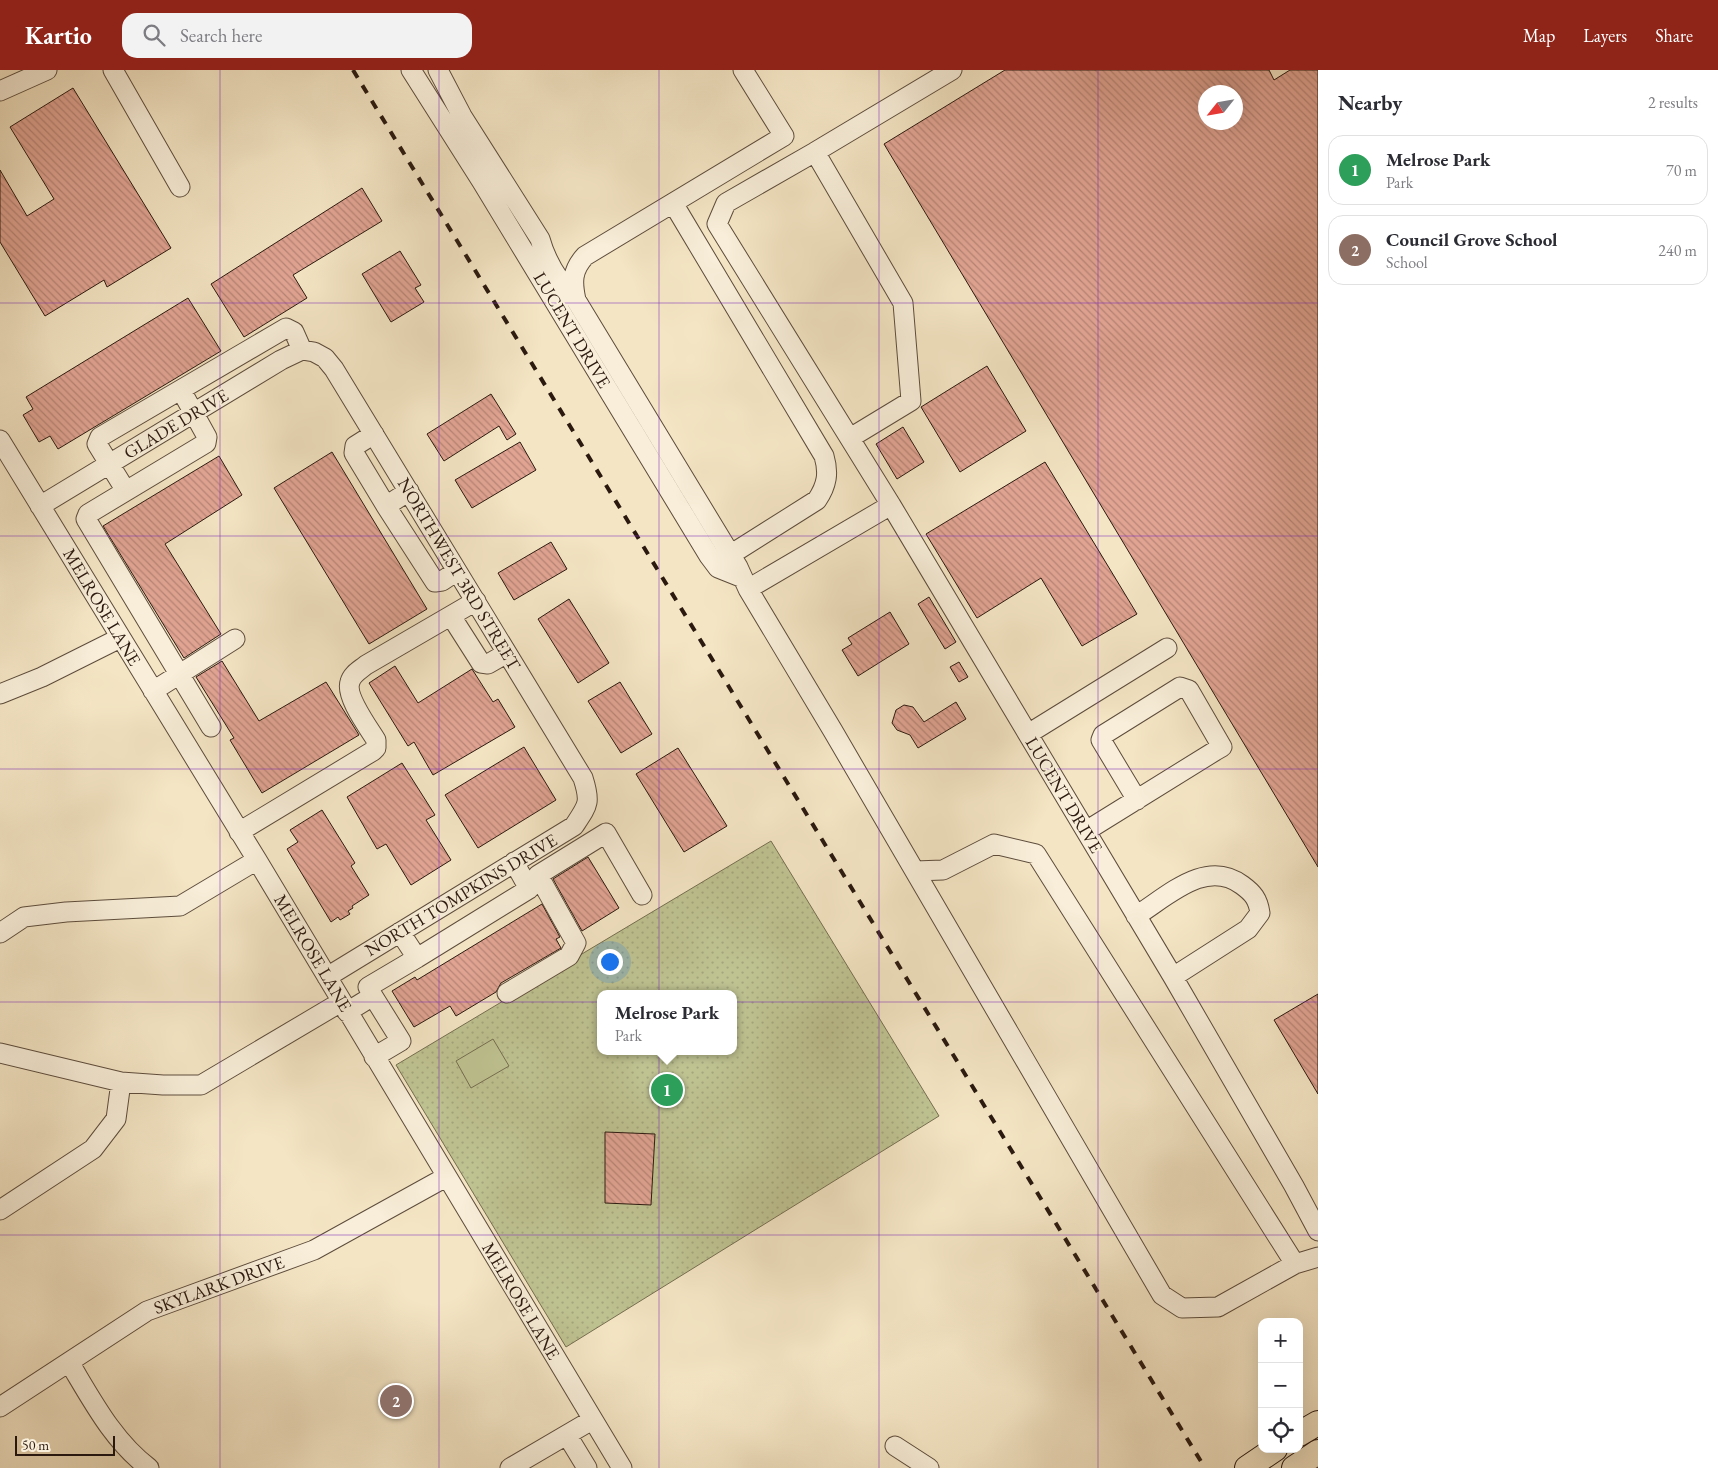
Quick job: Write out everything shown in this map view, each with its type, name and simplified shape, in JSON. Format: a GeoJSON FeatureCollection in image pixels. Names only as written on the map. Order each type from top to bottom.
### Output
{"type":"FeatureCollection","features":[{"type":"Feature","properties":{"kind":"main road"},"geometry":{"type":"LineString","coordinates":[[1303,1432],[1318,1423]]}},
{"type":"Feature","properties":{"kind":"main road"},"geometry":{"type":"LineString","coordinates":[[1247,1468],[1269,1453]]}},
{"type":"Feature","properties":{"kind":"street"},"geometry":{"type":"LineString","coordinates":[[0,92],[47,70]]}},
{"type":"Feature","properties":{"kind":"street"},"geometry":{"type":"LineString","coordinates":[[113,70],[180,187]]}},
{"type":"Feature","properties":{"kind":"street","name":"LUCENT DRIVE"},"geometry":{"type":"LineString","coordinates":[[411,70],[487,191],[708,556],[718,568],[745,583]]}},
{"type":"Feature","properties":{"kind":"street"},"geometry":{"type":"LineString","coordinates":[[438,70],[462,116],[540,239],[556,254],[565,258],[585,256]]}},
{"type":"Feature","properties":{"kind":"street"},"geometry":{"type":"LineString","coordinates":[[576,300],[573,276],[578,264],[585,256],[784,136],[744,70]]}},
{"type":"Feature","properties":{"kind":"street"},"geometry":{"type":"LineString","coordinates":[[850,438],[911,401],[903,302],[815,152],[952,70]]}},
{"type":"Feature","properties":{"kind":"street","name":"LUCENT DRIVE"},"geometry":{"type":"LineString","coordinates":[[815,152],[726,203],[718,224],[891,505],[1173,977],[1318,1231]]}},
{"type":"Feature","properties":{"kind":"street"},"geometry":{"type":"LineString","coordinates":[[673,203],[824,456],[827,466],[824,489],[817,500],[730,555]]}},
{"type":"Feature","properties":{"kind":"street"},"geometry":{"type":"LineString","coordinates":[[540,239],[544,253],[567,290],[576,300],[730,555],[1162,1295],[1182,1308],[1218,1307],[1295,1264],[1318,1257]]}},
{"type":"Feature","properties":{"kind":"street","name":"NORTHWEST 3RD STREET"},"geometry":{"type":"LineString","coordinates":[[260,344],[286,328],[294,332],[308,351],[325,358],[334,369],[583,778],[589,795],[588,805]]}},
{"type":"Feature","properties":{"kind":"street"},"geometry":{"type":"LineString","coordinates":[[126,491],[97,444],[100,437],[260,344],[272,365]]}},
{"type":"Feature","properties":{"kind":"street","name":"GLADE DRIVE"},"geometry":{"type":"LineString","coordinates":[[40,506],[272,365],[308,351]]}},
{"type":"Feature","properties":{"kind":"street"},"geometry":{"type":"LineString","coordinates":[[213,371],[226,394]]}},
{"type":"Feature","properties":{"kind":"street"},"geometry":{"type":"LineString","coordinates":[[181,390],[207,438],[206,443],[88,514],[86,519],[211,727]]}},
{"type":"Feature","properties":{"kind":"street"},"geometry":{"type":"LineString","coordinates":[[132,418],[169,465]]}},
{"type":"Feature","properties":{"kind":"street"},"geometry":{"type":"LineString","coordinates":[[374,434],[355,446],[354,453],[386,506],[435,582],[442,581],[458,572]]}},
{"type":"Feature","properties":{"kind":"street","name":"MELROSE LANE"},"geometry":{"type":"LineString","coordinates":[[0,440],[257,860],[622,1468]]}},
{"type":"Feature","properties":{"kind":"street"},"geometry":{"type":"LineString","coordinates":[[386,506],[409,491]]}},
{"type":"Feature","properties":{"kind":"street"},"geometry":{"type":"LineString","coordinates":[[745,583],[891,505]]}},
{"type":"Feature","properties":{"kind":"street"},"geometry":{"type":"LineString","coordinates":[[239,832],[373,752],[376,748],[376,740],[349,694],[349,683],[353,675],[366,665],[476,602]]}},
{"type":"Feature","properties":{"kind":"street"},"geometry":{"type":"LineString","coordinates":[[451,616],[481,663],[485,665],[507,653]]}},
{"type":"Feature","properties":{"kind":"street"},"geometry":{"type":"LineString","coordinates":[[471,648],[495,632]]}},
{"type":"Feature","properties":{"kind":"street"},"geometry":{"type":"LineString","coordinates":[[0,694],[42,677],[120,638]]}},
{"type":"Feature","properties":{"kind":"street"},"geometry":{"type":"LineString","coordinates":[[152,691],[235,639]]}},
{"type":"Feature","properties":{"kind":"street"},"geometry":{"type":"LineString","coordinates":[[1028,734],[1168,648]]}},
{"type":"Feature","properties":{"kind":"street"},"geometry":{"type":"LineString","coordinates":[[1086,831],[1137,800],[1222,747],[1188,690],[1183,687],[1180,687],[1103,735],[1101,740],[1137,800]]}},
{"type":"Feature","properties":{"kind":"street","name":"NORTH TOMPKINS DRIVE"},"geometry":{"type":"LineString","coordinates":[[326,977],[574,826],[588,805]]}},
{"type":"Feature","properties":{"kind":"street"},"geometry":{"type":"LineString","coordinates":[[574,826],[586,846]]}},
{"type":"Feature","properties":{"kind":"street"},"geometry":{"type":"LineString","coordinates":[[374,1057],[400,1041],[368,987],[475,922],[555,865],[586,846],[606,834],[642,895]]}},
{"type":"Feature","properties":{"kind":"street"},"geometry":{"type":"LineString","coordinates":[[543,844],[555,865]]}},
{"type":"Feature","properties":{"kind":"street"},"geometry":{"type":"LineString","coordinates":[[915,871],[943,870],[994,844],[1036,854],[1295,1264]]}},
{"type":"Feature","properties":{"kind":"street"},"geometry":{"type":"LineString","coordinates":[[0,933],[24,917],[66,912],[180,906],[257,860]]}},
{"type":"Feature","properties":{"kind":"street"},"geometry":{"type":"LineString","coordinates":[[507,993],[569,956],[576,943],[533,882],[514,862]]}},
{"type":"Feature","properties":{"kind":"street"},"geometry":{"type":"LineString","coordinates":[[1136,916],[1196,878],[1215,874],[1231,877],[1252,893],[1258,902],[1260,913],[1248,929],[1173,977]]}},
{"type":"Feature","properties":{"kind":"street"},"geometry":{"type":"LineString","coordinates":[[460,895],[475,922]]}},
{"type":"Feature","properties":{"kind":"street"},"geometry":{"type":"LineString","coordinates":[[400,932],[417,958]]}},
{"type":"Feature","properties":{"kind":"street"},"geometry":{"type":"LineString","coordinates":[[0,1053],[121,1082],[201,1085],[344,1007],[373,996]]}},
{"type":"Feature","properties":{"kind":"street"},"geometry":{"type":"LineString","coordinates":[[0,1210],[93,1149],[116,1119],[121,1082]]}},
{"type":"Feature","properties":{"kind":"street","name":"SKYLARK DRIVE"},"geometry":{"type":"LineString","coordinates":[[0,1407],[147,1311],[314,1250],[446,1176]]}},
{"type":"Feature","properties":{"kind":"street"},"geometry":{"type":"LineString","coordinates":[[1294,1186],[1318,1202]]}},
{"type":"Feature","properties":{"kind":"street"},"geometry":{"type":"LineString","coordinates":[[69,1362],[104,1420],[133,1456],[149,1468]]}},
{"type":"Feature","properties":{"kind":"street"},"geometry":{"type":"LineString","coordinates":[[510,1468],[592,1420]]}},
{"type":"Feature","properties":{"kind":"street"},"geometry":{"type":"LineString","coordinates":[[567,1435],[585,1467]]}},
{"type":"Feature","properties":{"kind":"street"},"geometry":{"type":"LineString","coordinates":[[895,1446],[929,1468]]}},
{"type":"Feature","properties":{"kind":"green space"},"geometry":{"type":"Polygon","coordinates":[[[771,841],[939,1116],[566,1347],[396,1065],[771,841]]]}},
{"type":"Feature","properties":{"kind":"green space"},"geometry":{"type":"Polygon","coordinates":[[[493,1039],[509,1066],[471,1088],[456,1061],[493,1039]]]}},
{"type":"Feature","properties":{"kind":"building"},"geometry":{"type":"Polygon","coordinates":[[[1005,70],[1269,70],[1274,80],[1290,70],[1318,70],[1318,867],[884,144],[1005,70]]]}},
{"type":"Feature","properties":{"kind":"building"},"geometry":{"type":"Polygon","coordinates":[[[73,88],[171,248],[107,287],[104,280],[45,316],[0,242],[0,170],[27,216],[54,199],[10,127],[73,88]]]}},
{"type":"Feature","properties":{"kind":"building"},"geometry":{"type":"Polygon","coordinates":[[[362,188],[382,221],[293,275],[307,298],[244,337],[211,284],[362,188]]]}},
{"type":"Feature","properties":{"kind":"building"},"geometry":{"type":"Polygon","coordinates":[[[400,251],[421,285],[415,288],[424,302],[391,322],[362,274],[400,251]]]}},
{"type":"Feature","properties":{"kind":"building"},"geometry":{"type":"Polygon","coordinates":[[[188,298],[221,351],[58,449],[50,436],[39,442],[23,415],[33,409],[26,397],[188,298]]]}},
{"type":"Feature","properties":{"kind":"building"},"geometry":{"type":"Polygon","coordinates":[[[987,366],[1026,431],[960,472],[921,407],[987,366]]]}},
{"type":"Feature","properties":{"kind":"building"},"geometry":{"type":"Polygon","coordinates":[[[491,394],[516,434],[507,440],[499,426],[444,461],[427,434],[491,394]]]}},
{"type":"Feature","properties":{"kind":"building"},"geometry":{"type":"Polygon","coordinates":[[[903,427],[924,462],[897,479],[876,444],[903,427]]]}},
{"type":"Feature","properties":{"kind":"building"},"geometry":{"type":"Polygon","coordinates":[[[520,442],[536,470],[472,508],[455,480],[520,442]]]}},
{"type":"Feature","properties":{"kind":"building"},"geometry":{"type":"Polygon","coordinates":[[[332,452],[427,609],[369,644],[274,488],[332,452]]]}},
{"type":"Feature","properties":{"kind":"building"},"geometry":{"type":"Polygon","coordinates":[[[219,456],[242,495],[165,544],[221,634],[184,658],[103,526],[219,456]]]}},
{"type":"Feature","properties":{"kind":"building"},"geometry":{"type":"Polygon","coordinates":[[[1045,462],[1137,614],[1082,646],[1041,578],[977,618],[926,534],[1045,462]]]}},
{"type":"Feature","properties":{"kind":"building"},"geometry":{"type":"Polygon","coordinates":[[[551,542],[567,569],[514,600],[498,573],[551,542]]]}},
{"type":"Feature","properties":{"kind":"building"},"geometry":{"type":"Polygon","coordinates":[[[929,597],[956,642],[945,649],[918,604],[929,597]]]}},
{"type":"Feature","properties":{"kind":"building"},"geometry":{"type":"Polygon","coordinates":[[[569,599],[609,663],[578,683],[538,619],[569,599]]]}},
{"type":"Feature","properties":{"kind":"building"},"geometry":{"type":"Polygon","coordinates":[[[890,612],[909,644],[858,676],[842,650],[852,644],[848,638],[890,612]]]}},
{"type":"Feature","properties":{"kind":"building"},"geometry":{"type":"Polygon","coordinates":[[[222,661],[259,721],[326,682],[359,735],[262,793],[230,740],[234,738],[196,677],[222,661]]]}},
{"type":"Feature","properties":{"kind":"building"},"geometry":{"type":"Polygon","coordinates":[[[959,662],[968,677],[959,682],[950,667],[959,662]]]}},
{"type":"Feature","properties":{"kind":"building"},"geometry":{"type":"Polygon","coordinates":[[[395,666],[418,703],[472,669],[493,702],[498,699],[515,727],[433,775],[414,742],[408,746],[369,683],[395,666]]]}},
{"type":"Feature","properties":{"kind":"building"},"geometry":{"type":"Polygon","coordinates":[[[620,682],[652,734],[621,753],[588,701],[620,682]]]}},
{"type":"Feature","properties":{"kind":"building"},"geometry":{"type":"Polygon","coordinates":[[[956,702],[966,719],[918,748],[910,735],[897,730],[892,723],[896,710],[904,705],[913,707],[924,722],[956,702]]]}},
{"type":"Feature","properties":{"kind":"building"},"geometry":{"type":"Polygon","coordinates":[[[524,747],[556,800],[478,848],[445,795],[524,747]]]}},
{"type":"Feature","properties":{"kind":"building"},"geometry":{"type":"Polygon","coordinates":[[[678,748],[727,826],[684,852],[636,774],[678,748]]]}},
{"type":"Feature","properties":{"kind":"building"},"geometry":{"type":"Polygon","coordinates":[[[402,763],[435,815],[426,820],[451,860],[411,885],[386,844],[377,849],[347,797],[402,763]]]}},
{"type":"Feature","properties":{"kind":"building"},"geometry":{"type":"Polygon","coordinates":[[[322,810],[355,863],[351,866],[369,895],[352,906],[353,908],[348,911],[350,914],[340,920],[338,917],[331,922],[287,849],[298,842],[290,830],[322,810]]]}},
{"type":"Feature","properties":{"kind":"building"},"geometry":{"type":"Polygon","coordinates":[[[588,857],[619,908],[582,931],[553,879],[588,857]]]}},
{"type":"Feature","properties":{"kind":"building"},"geometry":{"type":"Polygon","coordinates":[[[542,904],[560,937],[556,939],[561,948],[501,983],[496,992],[456,1016],[450,1006],[414,1027],[392,991],[415,977],[417,980],[542,904]]]}},
{"type":"Feature","properties":{"kind":"building"},"geometry":{"type":"Polygon","coordinates":[[[1318,994],[1318,1094],[1274,1020],[1318,994]]]}},
{"type":"Feature","properties":{"kind":"building"},"geometry":{"type":"Polygon","coordinates":[[[605,1132],[655,1134],[651,1205],[605,1203],[605,1132]]]}},
{"type":"Feature","properties":{"kind":"railway"},"geometry":{"type":"LineString","coordinates":[[353,70],[1205,1468]]}},
{"type":"Feature","properties":{"kind":"place","name":"Melrose Park"},"geometry":{"type":"Point","coordinates":[667,1090]}},
{"type":"Feature","properties":{"kind":"place","name":"Council Grove School"},"geometry":{"type":"Point","coordinates":[396,1401]}}]}
